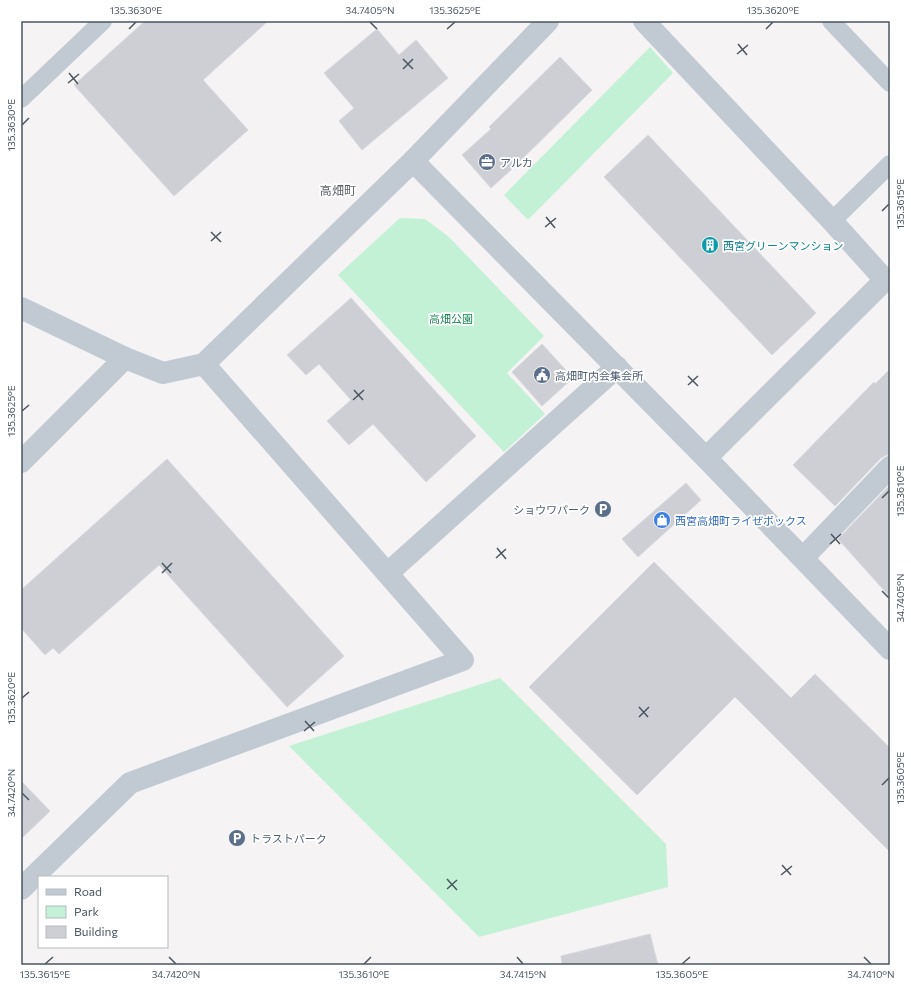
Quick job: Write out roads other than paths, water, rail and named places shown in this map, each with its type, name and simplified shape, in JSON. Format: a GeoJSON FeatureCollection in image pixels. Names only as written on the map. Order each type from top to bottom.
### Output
{"type":"FeatureCollection","features":[{"type":"Feature","properties":{"kind":"street"},"geometry":{"type":"LineString","coordinates":[[21,308],[125,358],[163,373],[204,364],[413,160],[548,21]]}},
{"type":"Feature","properties":{"kind":"street"},"geometry":{"type":"LineString","coordinates":[[644,21],[832,221],[885,280],[706,458]]}},
{"type":"Feature","properties":{"kind":"street"},"geometry":{"type":"LineString","coordinates":[[413,160],[706,458],[890,649]]}},
{"type":"Feature","properties":{"kind":"street"},"geometry":{"type":"LineString","coordinates":[[21,462],[125,358]]}},
{"type":"Feature","properties":{"kind":"street"},"geometry":{"type":"LineString","coordinates":[[21,888],[130,783],[464,660],[204,364]]}},
{"type":"Feature","properties":{"kind":"street"},"geometry":{"type":"LineString","coordinates":[[388,573],[617,367]]}},
{"type":"Feature","properties":{"kind":"street"},"geometry":{"type":"LineString","coordinates":[[803,558],[890,467]]}},
{"type":"Feature","properties":{"kind":"lane"},"geometry":{"type":"LineString","coordinates":[[21,99],[103,21]]}},
{"type":"Feature","properties":{"kind":"lane"},"geometry":{"type":"LineString","coordinates":[[831,21],[890,83]]}},
{"type":"Feature","properties":{"kind":"lane"},"geometry":{"type":"LineString","coordinates":[[832,221],[890,164]]}},
{"type":"Feature","properties":{"kind":"place","name":"アルカ"},"geometry":{"type":"Point","coordinates":[487,162]}},
{"type":"Feature","properties":{"kind":"place","name":"西宮グリーンマンション"},"geometry":{"type":"Point","coordinates":[710,245]}},
{"type":"Feature","properties":{"kind":"place","name":"高畑町内会集会所"},"geometry":{"type":"Point","coordinates":[542,375]}},
{"type":"Feature","properties":{"kind":"place","name":"ショウワパーク"},"geometry":{"type":"Point","coordinates":[603,509]}},
{"type":"Feature","properties":{"kind":"place","name":"西宮高畑町ライぜボックス"},"geometry":{"type":"Point","coordinates":[662,520]}},
{"type":"Feature","properties":{"kind":"place","name":"トラストパーク"},"geometry":{"type":"Point","coordinates":[237,838]}},
{"type":"Feature","properties":{"kind":"district","name":"高畑町"},"geometry":{"type":"Point","coordinates":[338,190]}},
{"type":"Feature","properties":{"kind":"park label","name":"高畑公園"},"geometry":{"type":"Point","coordinates":[451,318]}}]}
